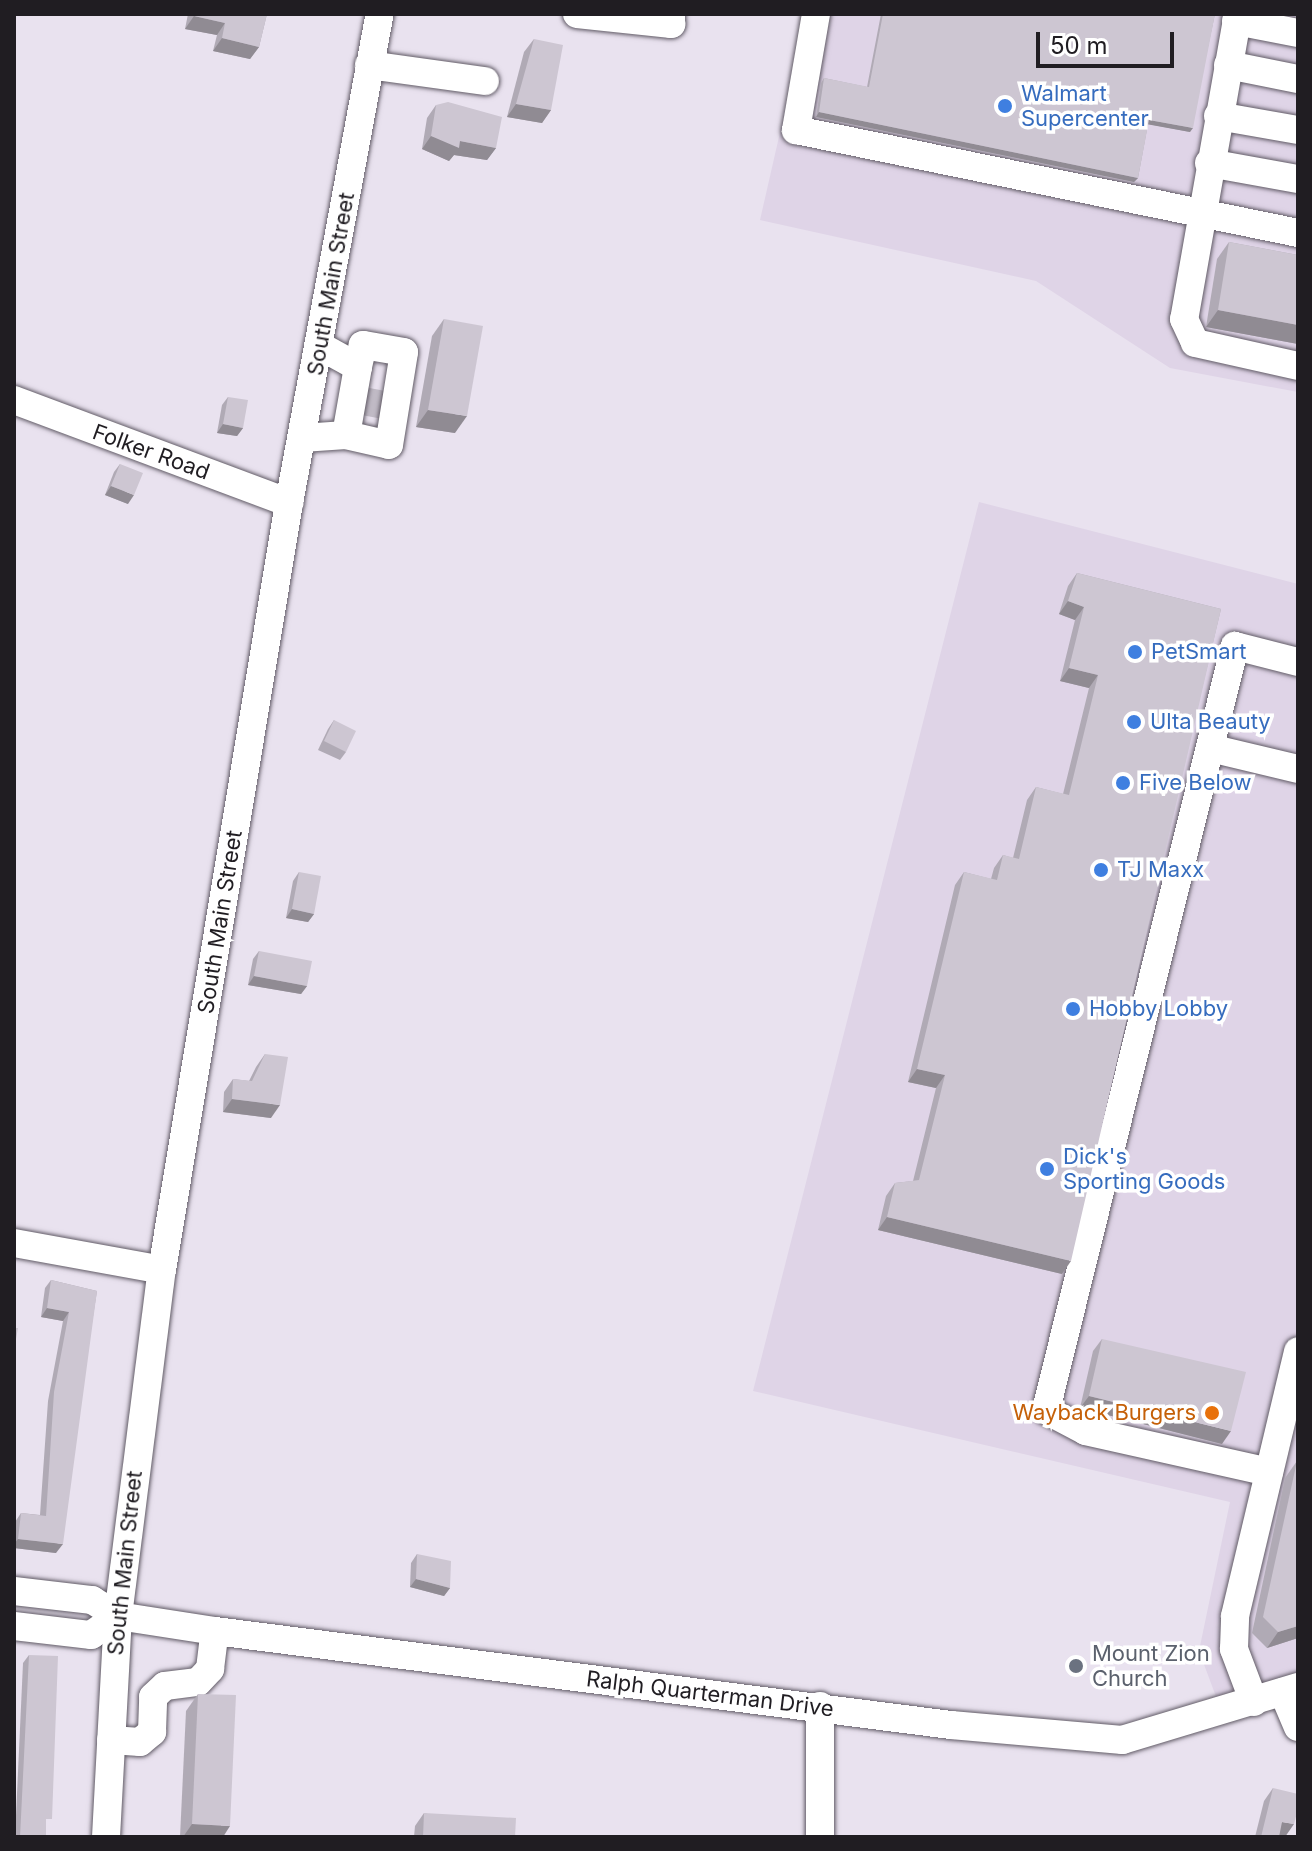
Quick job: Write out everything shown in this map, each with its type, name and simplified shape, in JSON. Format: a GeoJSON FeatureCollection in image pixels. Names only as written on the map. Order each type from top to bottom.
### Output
{"type":"FeatureCollection","features":[{"type":"Feature","properties":{"kind":"street","name":"South Main Street"},"geometry":{"type":"LineString","coordinates":[[106,1837],[118,1616],[162,1270],[289,503],[380,14]]}},
{"type":"Feature","properties":{"kind":"street"},"geometry":{"type":"LineString","coordinates":[[577,14],[671,24],[671,14]]}},
{"type":"Feature","properties":{"kind":"street"},"geometry":{"type":"LineString","coordinates":[[816,14],[796,130],[1298,233]]}},
{"type":"Feature","properties":{"kind":"street"},"geometry":{"type":"LineString","coordinates":[[1298,33],[1237,18],[1185,301],[1190,336],[1211,349],[1298,366]]}},
{"type":"Feature","properties":{"kind":"street"},"geometry":{"type":"LineString","coordinates":[[369,65],[485,81]]}},
{"type":"Feature","properties":{"kind":"street"},"geometry":{"type":"LineString","coordinates":[[1228,65],[1298,79]]}},
{"type":"Feature","properties":{"kind":"street"},"geometry":{"type":"LineString","coordinates":[[1218,116],[1298,130]]}},
{"type":"Feature","properties":{"kind":"street"},"geometry":{"type":"LineString","coordinates":[[1209,163],[1298,179]]}},
{"type":"Feature","properties":{"kind":"street"},"geometry":{"type":"LineString","coordinates":[[302,438],[346,435],[389,445],[374,403],[358,367],[363,345],[404,352],[374,403],[346,435]]}},
{"type":"Feature","properties":{"kind":"street"},"geometry":{"type":"LineString","coordinates":[[320,346],[358,367]]}},
{"type":"Feature","properties":{"kind":"street","name":"Folker Road"},"geometry":{"type":"LineString","coordinates":[[14,400],[289,503]]}},
{"type":"Feature","properties":{"kind":"street"},"geometry":{"type":"LineString","coordinates":[[1269,1472],[1076,1428],[1046,1410],[1235,646],[1298,662]]}},
{"type":"Feature","properties":{"kind":"street"},"geometry":{"type":"LineString","coordinates":[[1210,748],[1298,769]]}},
{"type":"Feature","properties":{"kind":"street"},"geometry":{"type":"LineString","coordinates":[[14,1243],[162,1270]]}},
{"type":"Feature","properties":{"kind":"street"},"geometry":{"type":"LineString","coordinates":[[1254,1702],[1234,1649],[1235,1616],[1269,1472],[1288,1442],[1298,1351]]}},
{"type":"Feature","properties":{"kind":"street","name":"Ralph Quarterman Drive"},"geometry":{"type":"LineString","coordinates":[[14,1591],[92,1600],[118,1616],[215,1631],[1122,1740],[1291,1690]]}},
{"type":"Feature","properties":{"kind":"street"},"geometry":{"type":"LineString","coordinates":[[14,1626],[91,1635],[118,1616]]}},
{"type":"Feature","properties":{"kind":"street"},"geometry":{"type":"LineString","coordinates":[[111,1740],[140,1742],[152,1732],[153,1697],[165,1686],[198,1682],[210,1669],[215,1631]]}},
{"type":"Feature","properties":{"kind":"street"},"geometry":{"type":"LineString","coordinates":[[1291,1690],[1298,1727]]}},
{"type":"Feature","properties":{"kind":"street"},"geometry":{"type":"LineString","coordinates":[[820,1706],[820,1837]]}},
{"type":"Feature","properties":{"kind":"shaded area"},"geometry":{"type":"Polygon","coordinates":[[[807,14],[1298,14],[1298,392],[1170,368],[1036,281],[760,220],[807,14]]]}},
{"type":"Feature","properties":{"kind":"shaded area"},"geometry":{"type":"Polygon","coordinates":[[[979,502],[1298,584],[1298,1673],[1218,1702],[1199,1651],[1230,1502],[753,1391],[979,502]]]}},
{"type":"Feature","properties":{"kind":"building"},"geometry":{"type":"Polygon","coordinates":[[[195,14],[267,14],[259,47],[222,38],[225,23],[195,14]]]}},
{"type":"Feature","properties":{"kind":"building","name":"Walmart Supercenter"},"geometry":{"type":"Polygon","coordinates":[[[883,14],[1215,14],[1193,128],[1149,120],[1138,178],[819,112],[824,78],[869,87],[883,14]]]}},
{"type":"Feature","properties":{"kind":"building"},"geometry":{"type":"Polygon","coordinates":[[[534,39],[563,45],[551,110],[516,104],[534,39]]]}},
{"type":"Feature","properties":{"kind":"building"},"geometry":{"type":"Polygon","coordinates":[[[448,102],[502,117],[496,148],[460,141],[459,148],[431,136],[436,105],[448,102]]]}},
{"type":"Feature","properties":{"kind":"building"},"geometry":{"type":"Polygon","coordinates":[[[1229,242],[1298,255],[1298,325],[1218,310],[1229,242]]]}},
{"type":"Feature","properties":{"kind":"building"},"geometry":{"type":"Polygon","coordinates":[[[444,319],[483,326],[467,416],[428,410],[444,319]]]}},
{"type":"Feature","properties":{"kind":"building"},"geometry":{"type":"Polygon","coordinates":[[[228,397],[248,400],[243,428],[223,424],[228,397]]]}},
{"type":"Feature","properties":{"kind":"building"},"geometry":{"type":"Polygon","coordinates":[[[120,464],[143,473],[134,495],[111,486],[120,464]]]}},
{"type":"Feature","properties":{"kind":"building"},"geometry":{"type":"Polygon","coordinates":[[[1077,573],[1221,609],[1071,1261],[887,1217],[895,1183],[919,1180],[945,1075],[917,1069],[964,872],[997,880],[1003,855],[1019,859],[1036,787],[1069,795],[1098,675],[1069,668],[1084,607],[1068,601],[1077,573]]]}},
{"type":"Feature","properties":{"kind":"building"},"geometry":{"type":"Polygon","coordinates":[[[334,720],[356,731],[346,752],[324,741],[334,720]]]}},
{"type":"Feature","properties":{"kind":"building"},"geometry":{"type":"Polygon","coordinates":[[[299,872],[321,876],[314,914],[292,909],[299,872]]]}},
{"type":"Feature","properties":{"kind":"building"},"geometry":{"type":"Polygon","coordinates":[[[259,951],[312,961],[307,986],[254,976],[259,951]]]}},
{"type":"Feature","properties":{"kind":"building"},"geometry":{"type":"Polygon","coordinates":[[[265,1054],[288,1057],[280,1105],[232,1099],[233,1079],[252,1081],[265,1054]]]}},
{"type":"Feature","properties":{"kind":"building"},"geometry":{"type":"Polygon","coordinates":[[[51,1280],[97,1291],[63,1544],[18,1539],[21,1513],[46,1516],[54,1392],[69,1312],[47,1308],[51,1280]]]}},
{"type":"Feature","properties":{"kind":"building"},"geometry":{"type":"Polygon","coordinates":[[[14,1328],[18,1328],[14,1350],[14,1328]]]}},
{"type":"Feature","properties":{"kind":"building"},"geometry":{"type":"Polygon","coordinates":[[[1102,1339],[1246,1372],[1231,1431],[1089,1396],[1102,1339]]]}},
{"type":"Feature","properties":{"kind":"building"},"geometry":{"type":"Polygon","coordinates":[[[1297,1461],[1298,1626],[1278,1632],[1263,1617],[1297,1461]]]}},
{"type":"Feature","properties":{"kind":"building"},"geometry":{"type":"Polygon","coordinates":[[[417,1554],[451,1561],[450,1588],[416,1579],[417,1554]]]}},
{"type":"Feature","properties":{"kind":"building"},"geometry":{"type":"Polygon","coordinates":[[[29,1655],[58,1656],[52,1819],[46,1819],[46,1837],[20,1837],[29,1655]]]}},
{"type":"Feature","properties":{"kind":"building"},"geometry":{"type":"Polygon","coordinates":[[[198,1694],[236,1695],[230,1826],[192,1824],[198,1694]]]}},
{"type":"Feature","properties":{"kind":"building"},"geometry":{"type":"Polygon","coordinates":[[[1273,1788],[1298,1794],[1298,1809],[1294,1824],[1282,1822],[1279,1837],[1261,1837],[1273,1788]]]}},
{"type":"Feature","properties":{"kind":"building"},"geometry":{"type":"Polygon","coordinates":[[[424,1813],[516,1818],[515,1837],[423,1837],[424,1813]]]}},
{"type":"Feature","properties":{"kind":"tunnel"},"geometry":{"type":"LineString","coordinates":[[363,401],[383,405]]}},
{"type":"Feature","properties":{"kind":"place","name":"Walmart Supercenter"},"geometry":{"type":"Point","coordinates":[1005,106]}},
{"type":"Feature","properties":{"kind":"place","name":"PetSmart"},"geometry":{"type":"Point","coordinates":[1135,652]}},
{"type":"Feature","properties":{"kind":"place","name":"Ulta Beauty"},"geometry":{"type":"Point","coordinates":[1134,722]}},
{"type":"Feature","properties":{"kind":"place","name":"Five Below"},"geometry":{"type":"Point","coordinates":[1123,783]}},
{"type":"Feature","properties":{"kind":"place","name":"TJ Maxx"},"geometry":{"type":"Point","coordinates":[1101,870]}},
{"type":"Feature","properties":{"kind":"place","name":"Hobby Lobby"},"geometry":{"type":"Point","coordinates":[1073,1009]}},
{"type":"Feature","properties":{"kind":"place","name":"Dick's Sporting Goods"},"geometry":{"type":"Point","coordinates":[1047,1169]}},
{"type":"Feature","properties":{"kind":"place","name":"Wayback Burgers"},"geometry":{"type":"Point","coordinates":[1212,1413]}},
{"type":"Feature","properties":{"kind":"place","name":"Mount Zion Church"},"geometry":{"type":"Point","coordinates":[1076,1666]}}]}
